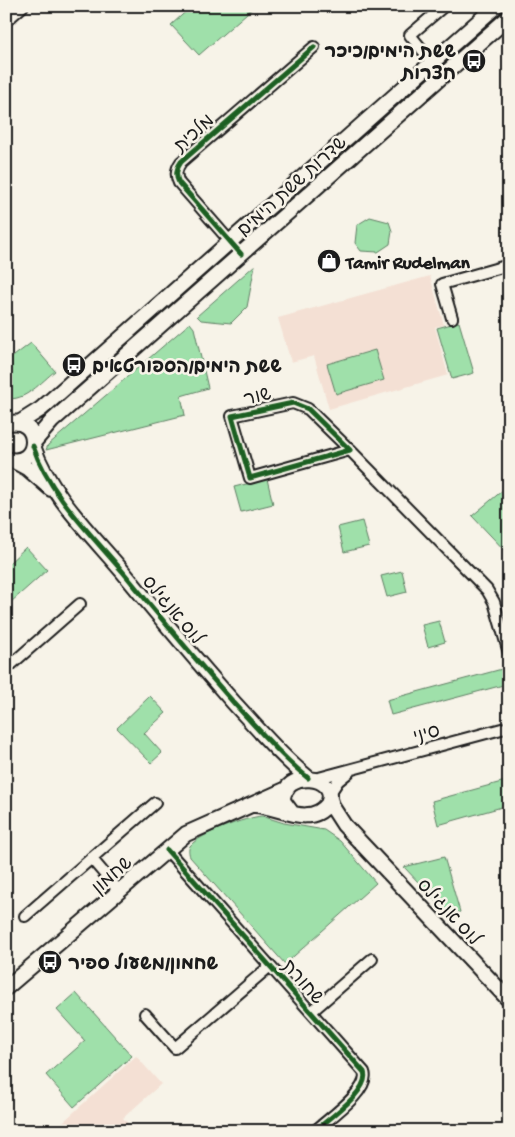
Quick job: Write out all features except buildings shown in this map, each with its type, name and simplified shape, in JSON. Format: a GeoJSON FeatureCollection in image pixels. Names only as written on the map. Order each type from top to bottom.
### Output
{"type":"FeatureCollection","features":[{"type":"Feature","properties":{"kind":"street"},"geometry":{"type":"LineString","coordinates":[[6,20],[23,6]]}},
{"type":"Feature","properties":{"kind":"street"},"geometry":{"type":"LineString","coordinates":[[443,75],[410,35],[444,6]]}},
{"type":"Feature","properties":{"kind":"street","name":"שדרות ששת הימים"},"geometry":{"type":"LineString","coordinates":[[11,422],[41,410],[496,6]]}},
{"type":"Feature","properties":{"kind":"street","name":"שדרות ששת הימים"},"geometry":{"type":"LineString","coordinates":[[10,461],[27,456],[33,444],[52,421],[509,17]]}},
{"type":"Feature","properties":{"kind":"street","name":"מלכית"},"geometry":{"type":"LineString","coordinates":[[241,254],[178,183],[176,178],[178,167],[180,162],[314,47]]}},
{"type":"Feature","properties":{"kind":"street"},"geometry":{"type":"LineString","coordinates":[[452,318],[442,284],[509,265]]}},
{"type":"Feature","properties":{"kind":"street","name":"שור"},"geometry":{"type":"LineString","coordinates":[[350,450],[250,478],[232,416],[281,404],[297,404],[312,412],[350,450],[487,590],[494,602],[509,653]]}},
{"type":"Feature","properties":{"kind":"street","name":"לוס אנג'לס"},"geometry":{"type":"LineString","coordinates":[[11,422],[31,431],[39,462],[65,502],[173,633],[283,757],[312,779]]}},
{"type":"Feature","properties":{"kind":"street","name":"לוס אנג'לס"},"geometry":{"type":"LineString","coordinates":[[10,461],[27,468],[65,502]]}},
{"type":"Feature","properties":{"kind":"street"},"geometry":{"type":"LineString","coordinates":[[6,669],[80,604]]}},
{"type":"Feature","properties":{"kind":"street","name":"סיני"},"geometry":{"type":"LineString","coordinates":[[312,779],[352,770],[509,727]]}},
{"type":"Feature","properties":{"kind":"street","name":"לוס אנג'לס"},"geometry":{"type":"LineString","coordinates":[[283,757],[288,771],[288,787]]}},
{"type":"Feature","properties":{"kind":"street","name":"סיני"},"geometry":{"type":"LineString","coordinates":[[330,796],[338,781],[352,770]]}},
{"type":"Feature","properties":{"kind":"street"},"geometry":{"type":"LineString","coordinates":[[251,805],[271,807],[292,813],[305,816],[314,815],[325,808],[330,796],[324,784],[312,779],[288,787],[283,801],[286,808],[292,813]]}},
{"type":"Feature","properties":{"kind":"street","name":"שחמון"},"geometry":{"type":"LineString","coordinates":[[6,988],[193,829],[251,805],[288,787]]}},
{"type":"Feature","properties":{"kind":"street","name":"לוס אנג'לס"},"geometry":{"type":"LineString","coordinates":[[330,796],[333,808],[344,825],[509,1000]]}},
{"type":"Feature","properties":{"kind":"street"},"geometry":{"type":"LineString","coordinates":[[25,916],[155,803]]}},
{"type":"Feature","properties":{"kind":"street","name":"לוס אנג'לס"},"geometry":{"type":"LineString","coordinates":[[314,815],[330,818],[344,825]]}},
{"type":"Feature","properties":{"kind":"street","name":"שחורת"},"geometry":{"type":"LineString","coordinates":[[167,850],[362,1069],[366,1078],[361,1090],[315,1131]]}},
{"type":"Feature","properties":{"kind":"street"},"geometry":{"type":"LineString","coordinates":[[91,858],[119,891]]}},
{"type":"Feature","properties":{"kind":"street"},"geometry":{"type":"LineString","coordinates":[[311,1012],[372,959]]}},
{"type":"Feature","properties":{"kind":"street"},"geometry":{"type":"LineString","coordinates":[[146,1014],[175,1048],[270,966]]}},
{"type":"Feature","properties":{"kind":"shaded area"},"geometry":{"type":"Polygon","coordinates":[[[430,276],[444,325],[435,327],[448,375],[329,409],[314,356],[291,362],[278,318],[430,276]]]}},
{"type":"Feature","properties":{"kind":"shaded area"},"geometry":{"type":"Polygon","coordinates":[[[136,1056],[161,1084],[123,1118],[135,1131],[53,1131],[136,1056]]]}},
{"type":"Feature","properties":{"kind":"green space"},"geometry":{"type":"Polygon","coordinates":[[[192,6],[255,6],[199,55],[171,25],[192,6]]]}},
{"type":"Feature","properties":{"kind":"green space"},"geometry":{"type":"Polygon","coordinates":[[[370,217],[389,222],[392,231],[390,244],[378,252],[361,251],[355,243],[357,225],[370,217]]]}},
{"type":"Feature","properties":{"kind":"green space"},"geometry":{"type":"Polygon","coordinates":[[[255,265],[247,307],[231,323],[201,320],[197,316],[255,265]]]}},
{"type":"Feature","properties":{"kind":"green space"},"geometry":{"type":"Polygon","coordinates":[[[459,322],[474,373],[452,379],[437,328],[459,322]]]}},
{"type":"Feature","properties":{"kind":"green space"},"geometry":{"type":"Polygon","coordinates":[[[190,323],[194,328],[208,388],[181,396],[185,415],[46,450],[48,445],[190,323]]]}},
{"type":"Feature","properties":{"kind":"green space"},"geometry":{"type":"Polygon","coordinates":[[[31,343],[55,371],[26,394],[13,399],[6,398],[6,362],[31,343]]]}},
{"type":"Feature","properties":{"kind":"green space"},"geometry":{"type":"Polygon","coordinates":[[[375,350],[384,380],[336,394],[327,364],[375,350]]]}},
{"type":"Feature","properties":{"kind":"green space"},"geometry":{"type":"Polygon","coordinates":[[[267,479],[273,504],[241,512],[234,487],[267,479]]]}},
{"type":"Feature","properties":{"kind":"green space"},"geometry":{"type":"Polygon","coordinates":[[[509,485],[509,555],[472,516],[509,485]]]}},
{"type":"Feature","properties":{"kind":"green space"},"geometry":{"type":"Polygon","coordinates":[[[362,521],[369,546],[344,552],[338,527],[362,521]]]}},
{"type":"Feature","properties":{"kind":"green space"},"geometry":{"type":"Polygon","coordinates":[[[26,547],[47,570],[11,602],[6,597],[6,566],[26,547]]]}},
{"type":"Feature","properties":{"kind":"green space"},"geometry":{"type":"Polygon","coordinates":[[[402,571],[407,592],[387,597],[381,576],[402,571]]]}},
{"type":"Feature","properties":{"kind":"green space"},"geometry":{"type":"Polygon","coordinates":[[[439,621],[445,642],[428,647],[422,625],[439,621]]]}},
{"type":"Feature","properties":{"kind":"green space"},"geometry":{"type":"Polygon","coordinates":[[[502,669],[507,684],[391,715],[387,700],[502,669]]]}},
{"type":"Feature","properties":{"kind":"green space"},"geometry":{"type":"Polygon","coordinates":[[[150,696],[166,713],[144,733],[162,753],[151,763],[117,728],[150,696]]]}},
{"type":"Feature","properties":{"kind":"green space"},"geometry":{"type":"Polygon","coordinates":[[[509,780],[509,805],[438,825],[432,801],[509,780]]]}},
{"type":"Feature","properties":{"kind":"green space"},"geometry":{"type":"Polygon","coordinates":[[[262,816],[284,823],[324,830],[340,841],[376,883],[285,964],[190,857],[189,853],[190,846],[203,836],[235,823],[262,816]]]}},
{"type":"Feature","properties":{"kind":"green space"},"geometry":{"type":"Polygon","coordinates":[[[444,857],[460,912],[449,915],[404,867],[444,857]]]}},
{"type":"Feature","properties":{"kind":"green space"},"geometry":{"type":"Polygon","coordinates":[[[76,993],[132,1056],[74,1107],[46,1075],[85,1041],[57,1010],[76,993]]]}},
{"type":"Feature","properties":{"kind":"cycle path"},"geometry":{"type":"LineString","coordinates":[[241,254],[179,183],[177,170],[181,162],[314,47]]}},
{"type":"Feature","properties":{"kind":"cycle path"},"geometry":{"type":"LineString","coordinates":[[293,403],[308,409],[350,450],[250,478],[232,416],[293,403]]}},
{"type":"Feature","properties":{"kind":"cycle path"},"geometry":{"type":"LineString","coordinates":[[33,446],[49,481],[72,513],[234,703],[279,751],[308,778]]}},
{"type":"Feature","properties":{"kind":"cycle path"},"geometry":{"type":"LineString","coordinates":[[167,850],[364,1072],[361,1087],[355,1095],[315,1131]]}},
{"type":"Feature","properties":{"kind":"place","name":"ששת הימים/כיכר חצרות"},"geometry":{"type":"Point","coordinates":[474,61]}},
{"type":"Feature","properties":{"kind":"place","name":"Tamir Rudelman"},"geometry":{"type":"Point","coordinates":[329,261]}},
{"type":"Feature","properties":{"kind":"place","name":"ששת הימים/הספורטאים"},"geometry":{"type":"Point","coordinates":[74,365]}},
{"type":"Feature","properties":{"kind":"place","name":"שחמון/משעול ספיר"},"geometry":{"type":"Point","coordinates":[50,962]}}]}
